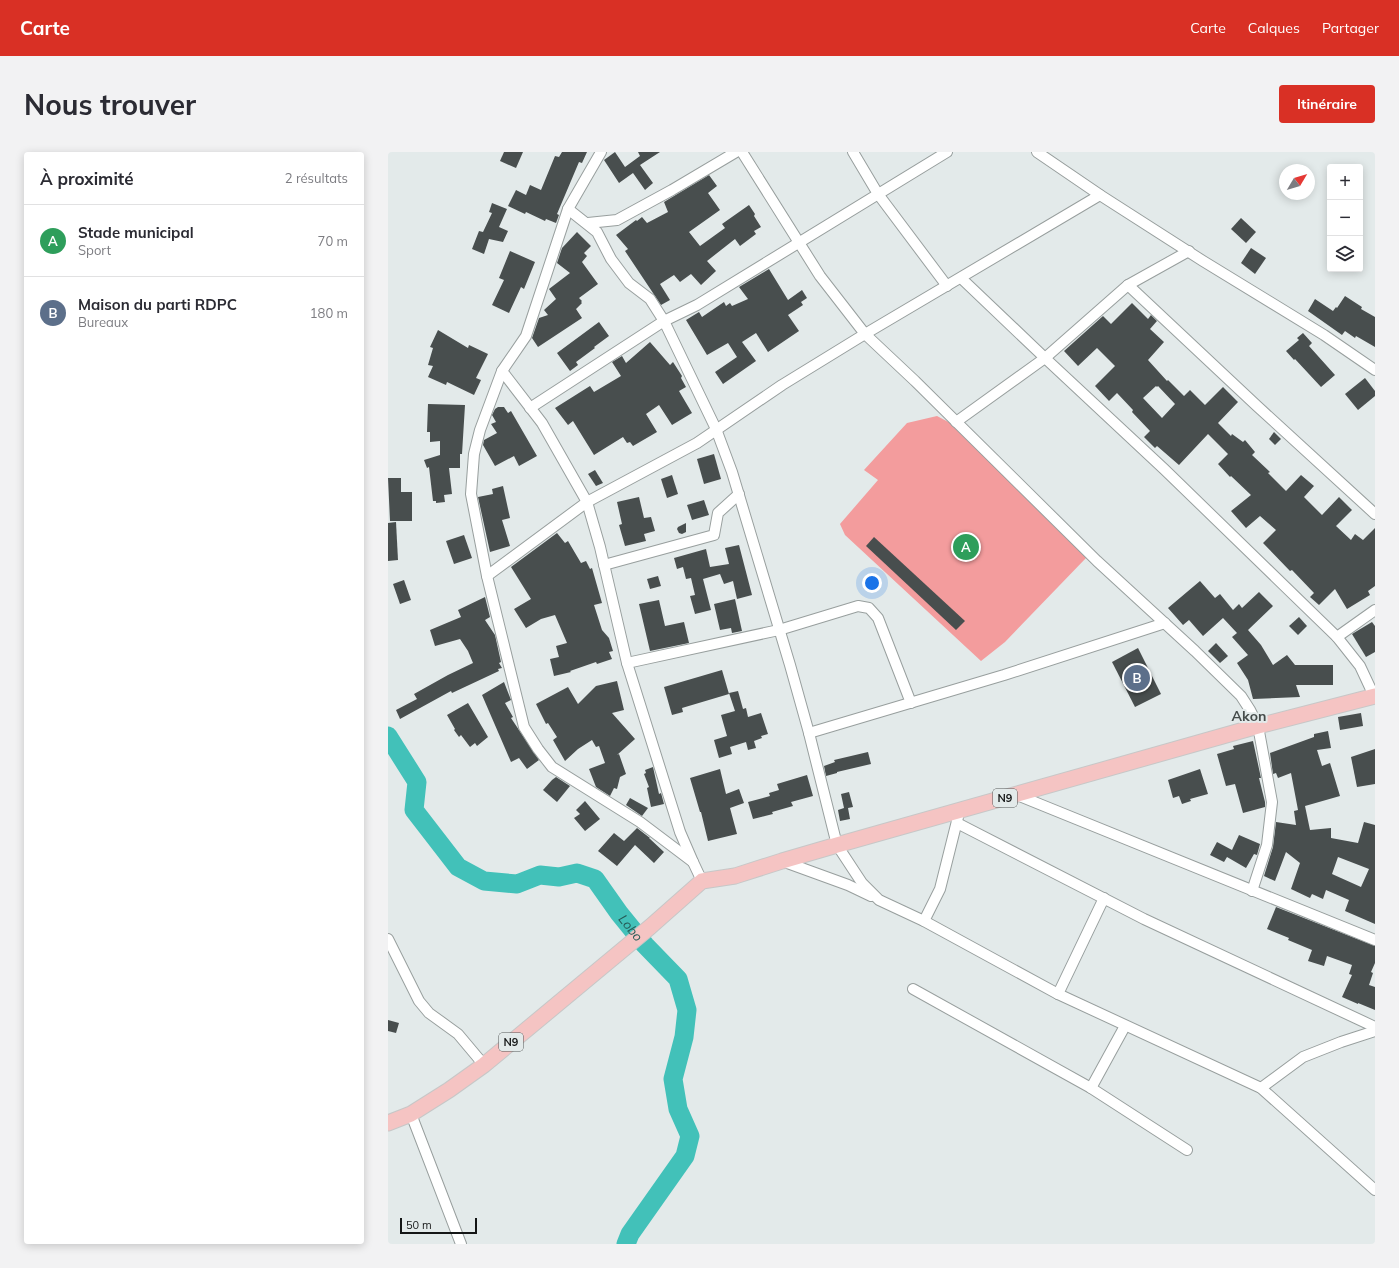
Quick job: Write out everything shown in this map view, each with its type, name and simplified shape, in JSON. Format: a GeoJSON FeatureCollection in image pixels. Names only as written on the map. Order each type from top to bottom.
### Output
{"type":"FeatureCollection","features":[{"type":"Feature","properties":{"kind":"highway","name":"N9"},"geometry":{"type":"LineString","coordinates":[[388,1123],[411,1114],[449,1090],[484,1065],[650,927],[702,881],[735,876],[837,845],[958,817],[1017,795],[1258,726],[1375,696]]}},
{"type":"Feature","properties":{"kind":"street"},"geometry":{"type":"LineString","coordinates":[[601,152],[568,209],[526,336],[502,371],[480,430],[473,460],[471,494],[487,576],[524,728],[552,767],[640,822],[693,862]]}},
{"type":"Feature","properties":{"kind":"street"},"geometry":{"type":"LineString","coordinates":[[588,223],[616,220],[672,190],[736,152]]}},
{"type":"Feature","properties":{"kind":"street"},"geometry":{"type":"LineString","coordinates":[[742,152],[820,276],[865,334],[1097,561],[1165,623],[1241,696],[1258,726],[1272,802],[1267,845],[1252,890]]}},
{"type":"Feature","properties":{"kind":"street"},"geometry":{"type":"LineString","coordinates":[[853,152],[878,194],[946,286]]}},
{"type":"Feature","properties":{"kind":"street"},"geometry":{"type":"LineString","coordinates":[[530,408],[664,321],[697,305],[947,152]]}},
{"type":"Feature","properties":{"kind":"street"},"geometry":{"type":"LineString","coordinates":[[1037,152],[1100,195],[1203,261],[1324,335],[1375,370]]}},
{"type":"Feature","properties":{"kind":"street"},"geometry":{"type":"LineString","coordinates":[[487,576],[587,502],[696,442],[782,385],[865,334],[1100,195]]}},
{"type":"Feature","properties":{"kind":"street"},"geometry":{"type":"LineString","coordinates":[[568,209],[588,223],[597,232],[611,259],[629,283],[650,299],[664,321],[716,429],[739,494],[809,733],[837,845],[862,883],[879,900]]}},
{"type":"Feature","properties":{"kind":"street"},"geometry":{"type":"LineString","coordinates":[[956,422],[1045,358],[1128,285],[1189,251]]}},
{"type":"Feature","properties":{"kind":"street"},"geometry":{"type":"LineString","coordinates":[[961,278],[1164,469],[1337,637],[1360,666],[1375,696]]}},
{"type":"Feature","properties":{"kind":"street"},"geometry":{"type":"LineString","coordinates":[[1128,285],[1375,514]]}},
{"type":"Feature","properties":{"kind":"street"},"geometry":{"type":"LineString","coordinates":[[502,371],[542,423],[587,502],[604,564],[627,663],[680,832],[702,881]]}},
{"type":"Feature","properties":{"kind":"street"},"geometry":{"type":"LineString","coordinates":[[604,564],[714,535],[718,513],[739,494]]}},
{"type":"Feature","properties":{"kind":"street"},"geometry":{"type":"LineString","coordinates":[[627,663],[779,630],[858,606],[869,608],[878,618],[911,703]]}},
{"type":"Feature","properties":{"kind":"street"},"geometry":{"type":"LineString","coordinates":[[1337,637],[1375,610]]}},
{"type":"Feature","properties":{"kind":"street"},"geometry":{"type":"LineString","coordinates":[[809,733],[1004,675],[1165,623]]}},
{"type":"Feature","properties":{"kind":"street"},"geometry":{"type":"LineString","coordinates":[[1017,795],[1375,940]]}},
{"type":"Feature","properties":{"kind":"street"},"geometry":{"type":"LineString","coordinates":[[924,921],[940,889],[958,817],[1104,898],[1151,922],[1375,1027]]}},
{"type":"Feature","properties":{"kind":"street"},"geometry":{"type":"LineString","coordinates":[[782,861],[848,886],[924,921],[1058,994],[1261,1088],[1375,1190]]}},
{"type":"Feature","properties":{"kind":"street"},"geometry":{"type":"LineString","coordinates":[[1058,994],[1104,898]]}},
{"type":"Feature","properties":{"kind":"street"},"geometry":{"type":"LineString","coordinates":[[388,939],[419,1001],[429,1013],[458,1034],[484,1065]]}},
{"type":"Feature","properties":{"kind":"street"},"geometry":{"type":"LineString","coordinates":[[913,988],[1091,1088],[1187,1150]]}},
{"type":"Feature","properties":{"kind":"street"},"geometry":{"type":"LineString","coordinates":[[1091,1088],[1125,1026]]}},
{"type":"Feature","properties":{"kind":"street"},"geometry":{"type":"LineString","coordinates":[[1261,1088],[1303,1058],[1341,1042],[1375,1031]]}},
{"type":"Feature","properties":{"kind":"street"},"geometry":{"type":"LineString","coordinates":[[411,1114],[461,1244]]}},
{"type":"Feature","properties":{"kind":"shaded area"},"geometry":{"type":"Polygon","coordinates":[[[937,416],[956,426],[1086,558],[1005,642],[981,661],[845,535],[840,524],[878,480],[864,470],[907,423],[937,416]]]}},
{"type":"Feature","properties":{"kind":"building"},"geometry":{"type":"Polygon","coordinates":[[[504,152],[523,152],[516,168],[500,161],[504,152]]]}},
{"type":"Feature","properties":{"kind":"building"},"geometry":{"type":"Polygon","coordinates":[[[562,152],[587,152],[582,163],[579,162],[557,214],[559,215],[556,223],[546,219],[545,221],[526,212],[525,214],[508,206],[516,190],[526,195],[530,185],[541,190],[555,156],[559,157],[562,152]]]}},
{"type":"Feature","properties":{"kind":"building"},"geometry":{"type":"Polygon","coordinates":[[[615,152],[625,167],[640,156],[638,152],[660,152],[640,165],[653,183],[645,190],[633,173],[619,183],[604,160],[615,152]]]}},
{"type":"Feature","properties":{"kind":"building"},"geometry":{"type":"Polygon","coordinates":[[[709,175],[717,186],[708,193],[720,210],[689,232],[700,246],[725,228],[722,224],[749,205],[761,227],[754,231],[756,234],[740,246],[735,239],[707,261],[716,271],[701,285],[691,274],[680,282],[674,275],[660,284],[670,300],[661,305],[625,251],[628,249],[616,235],[642,217],[647,223],[668,212],[664,202],[709,175]]]}},
{"type":"Feature","properties":{"kind":"building"},"geometry":{"type":"Polygon","coordinates":[[[492,203],[507,209],[499,227],[508,231],[503,242],[489,239],[484,254],[472,249],[479,231],[483,232],[492,213],[489,212],[492,203]]]}},
{"type":"Feature","properties":{"kind":"building"},"geometry":{"type":"Polygon","coordinates":[[[1241,218],[1256,232],[1246,243],[1231,229],[1241,218]]]}},
{"type":"Feature","properties":{"kind":"building"},"geometry":{"type":"Polygon","coordinates":[[[577,232],[591,246],[584,253],[587,256],[582,262],[598,284],[579,298],[582,303],[576,309],[582,318],[538,347],[532,338],[539,318],[548,315],[544,310],[556,299],[549,289],[570,273],[557,263],[562,248],[577,232]]]}},
{"type":"Feature","properties":{"kind":"building"},"geometry":{"type":"Polygon","coordinates":[[[1251,248],[1266,258],[1255,274],[1241,263],[1251,248]]]}},
{"type":"Feature","properties":{"kind":"building"},"geometry":{"type":"Polygon","coordinates":[[[510,251],[535,262],[524,289],[521,287],[509,313],[492,305],[504,280],[499,278],[510,251]]]}},
{"type":"Feature","properties":{"kind":"building"},"geometry":{"type":"Polygon","coordinates":[[[769,269],[788,300],[802,290],[807,298],[801,302],[803,305],[788,315],[799,331],[768,352],[756,333],[742,342],[756,361],[723,384],[715,372],[737,357],[728,343],[707,355],[686,320],[699,312],[702,317],[724,302],[726,306],[730,303],[732,306],[748,299],[739,287],[769,269]]]}},
{"type":"Feature","properties":{"kind":"building"},"geometry":{"type":"Polygon","coordinates":[[[1345,296],[1362,307],[1361,309],[1375,317],[1375,347],[1356,336],[1355,338],[1345,331],[1342,335],[1308,311],[1315,299],[1333,311],[1336,307],[1337,308],[1345,296]]]}},
{"type":"Feature","properties":{"kind":"building"},"geometry":{"type":"Polygon","coordinates":[[[1132,303],[1148,319],[1151,315],[1157,321],[1150,329],[1164,342],[1148,360],[1167,381],[1168,380],[1184,396],[1190,390],[1205,405],[1223,387],[1238,402],[1218,423],[1231,436],[1232,434],[1243,442],[1245,440],[1255,452],[1252,455],[1270,472],[1268,473],[1286,491],[1301,475],[1314,486],[1304,497],[1322,515],[1339,497],[1352,510],[1336,526],[1351,540],[1355,534],[1363,540],[1375,528],[1375,586],[1368,591],[1370,595],[1347,609],[1335,589],[1319,605],[1310,597],[1314,593],[1263,543],[1276,530],[1260,516],[1246,528],[1231,511],[1251,495],[1231,476],[1230,477],[1218,464],[1228,454],[1208,434],[1179,465],[1157,446],[1155,448],[1144,437],[1150,431],[1117,393],[1109,401],[1095,386],[1115,366],[1097,348],[1078,366],[1064,351],[1103,316],[1111,324],[1132,303]],[[1156,386],[1143,398],[1162,418],[1175,404],[1158,386],[1156,386]]]}},
{"type":"Feature","properties":{"kind":"building"},"geometry":{"type":"Polygon","coordinates":[[[599,322],[609,336],[576,362],[578,365],[570,371],[557,353],[599,322]]]}},
{"type":"Feature","properties":{"kind":"building"},"geometry":{"type":"Polygon","coordinates":[[[438,330],[468,348],[469,345],[488,354],[476,378],[481,380],[474,395],[447,382],[446,385],[428,377],[433,366],[428,365],[433,348],[430,347],[438,330]]]}},
{"type":"Feature","properties":{"kind":"building"},"geometry":{"type":"Polygon","coordinates":[[[1303,333],[1312,343],[1309,346],[1335,375],[1321,387],[1286,351],[1299,340],[1297,338],[1303,333]]]}},
{"type":"Feature","properties":{"kind":"building"},"geometry":{"type":"Polygon","coordinates":[[[650,342],[670,365],[673,362],[682,376],[681,378],[686,387],[679,391],[692,413],[672,425],[659,405],[646,414],[657,432],[633,446],[630,442],[627,443],[623,437],[594,455],[573,421],[568,425],[555,408],[590,386],[594,392],[621,376],[612,362],[622,356],[626,363],[650,342]]]}},
{"type":"Feature","properties":{"kind":"building"},"geometry":{"type":"Polygon","coordinates":[[[1365,378],[1375,391],[1375,396],[1358,410],[1345,394],[1365,378]]]}},
{"type":"Feature","properties":{"kind":"building"},"geometry":{"type":"Polygon","coordinates":[[[428,404],[465,405],[460,468],[449,468],[452,494],[444,495],[445,502],[436,503],[436,501],[433,501],[429,467],[427,468],[424,460],[440,455],[440,441],[430,442],[430,432],[427,432],[428,404]]]}},
{"type":"Feature","properties":{"kind":"building"},"geometry":{"type":"Polygon","coordinates":[[[498,407],[504,407],[508,413],[511,411],[537,456],[519,466],[514,456],[495,466],[483,445],[484,440],[497,433],[491,424],[496,422],[492,415],[498,407]]]}},
{"type":"Feature","properties":{"kind":"building"},"geometry":{"type":"Polygon","coordinates":[[[1274,432],[1281,439],[1275,445],[1269,439],[1274,432]]]}},
{"type":"Feature","properties":{"kind":"building"},"geometry":{"type":"Polygon","coordinates":[[[714,454],[721,479],[704,484],[697,459],[714,454]]]}},
{"type":"Feature","properties":{"kind":"building"},"geometry":{"type":"Polygon","coordinates":[[[595,470],[603,483],[596,486],[588,474],[595,470]]]}},
{"type":"Feature","properties":{"kind":"building"},"geometry":{"type":"Polygon","coordinates":[[[672,475],[678,494],[667,498],[661,479],[672,475]]]}},
{"type":"Feature","properties":{"kind":"building"},"geometry":{"type":"Polygon","coordinates":[[[388,478],[401,478],[401,492],[412,492],[412,521],[390,521],[388,478]]]}},
{"type":"Feature","properties":{"kind":"building"},"geometry":{"type":"Polygon","coordinates":[[[503,486],[510,518],[502,520],[510,546],[490,552],[478,497],[493,494],[492,489],[503,486]]]}},
{"type":"Feature","properties":{"kind":"building"},"geometry":{"type":"Polygon","coordinates":[[[639,497],[644,518],[651,517],[655,531],[644,534],[646,541],[625,546],[619,525],[622,524],[617,502],[639,497]]]}},
{"type":"Feature","properties":{"kind":"building"},"geometry":{"type":"Polygon","coordinates":[[[704,500],[709,515],[692,520],[687,505],[704,500]]]}},
{"type":"Feature","properties":{"kind":"building"},"geometry":{"type":"Polygon","coordinates":[[[396,522],[398,560],[388,561],[388,523],[396,522]]]}},
{"type":"Feature","properties":{"kind":"building"},"geometry":{"type":"Polygon","coordinates":[[[686,523],[686,532],[682,534],[679,533],[677,529],[678,527],[686,523]]]}},
{"type":"Feature","properties":{"kind":"building"},"geometry":{"type":"Polygon","coordinates":[[[557,533],[565,543],[568,541],[581,563],[586,561],[590,569],[592,568],[602,603],[594,605],[602,630],[609,638],[613,651],[609,652],[612,659],[597,664],[596,662],[570,671],[571,672],[554,676],[550,659],[559,657],[556,646],[567,643],[555,615],[541,619],[526,628],[514,609],[531,599],[511,567],[557,533]]]}},
{"type":"Feature","properties":{"kind":"building"},"geometry":{"type":"Polygon","coordinates":[[[464,535],[472,558],[454,564],[446,541],[464,535]]]}},
{"type":"Feature","properties":{"kind":"building"},"geometry":{"type":"Polygon","coordinates":[[[874,537],[965,621],[956,630],[866,546],[874,537]]]}},
{"type":"Feature","properties":{"kind":"building"},"geometry":{"type":"Polygon","coordinates":[[[739,545],[752,595],[737,599],[733,581],[724,584],[720,574],[703,579],[711,610],[695,614],[690,596],[695,595],[691,578],[686,579],[683,567],[677,569],[674,558],[706,549],[710,567],[729,564],[725,548],[739,545]]]}},
{"type":"Feature","properties":{"kind":"building"},"geometry":{"type":"Polygon","coordinates":[[[658,576],[661,586],[650,589],[647,579],[658,576]]]}},
{"type":"Feature","properties":{"kind":"building"},"geometry":{"type":"Polygon","coordinates":[[[404,580],[411,600],[400,604],[393,584],[404,580]]]}},
{"type":"Feature","properties":{"kind":"building"},"geometry":{"type":"Polygon","coordinates":[[[1200,581],[1215,598],[1220,594],[1233,610],[1239,604],[1242,608],[1259,592],[1273,606],[1248,630],[1261,645],[1273,665],[1287,655],[1295,665],[1333,665],[1333,685],[1296,685],[1300,697],[1253,699],[1248,680],[1237,663],[1248,655],[1232,637],[1237,633],[1223,618],[1203,636],[1189,620],[1183,625],[1168,608],[1200,581]]]}},
{"type":"Feature","properties":{"kind":"building"},"geometry":{"type":"Polygon","coordinates":[[[485,597],[490,617],[485,620],[495,635],[501,662],[499,663],[502,668],[498,669],[499,671],[452,693],[451,691],[400,719],[396,710],[417,699],[414,694],[473,663],[468,651],[460,639],[435,646],[430,630],[461,617],[458,610],[485,597]]]}},
{"type":"Feature","properties":{"kind":"building"},"geometry":{"type":"Polygon","coordinates":[[[735,599],[742,631],[732,633],[731,628],[720,630],[714,604],[735,599]]]}},
{"type":"Feature","properties":{"kind":"building"},"geometry":{"type":"Polygon","coordinates":[[[659,600],[665,626],[684,622],[689,643],[650,651],[639,604],[659,600]]]}},
{"type":"Feature","properties":{"kind":"building"},"geometry":{"type":"Polygon","coordinates":[[[1299,617],[1307,626],[1298,635],[1289,626],[1299,617]]]}},
{"type":"Feature","properties":{"kind":"building"},"geometry":{"type":"Polygon","coordinates":[[[1372,622],[1375,626],[1375,652],[1366,657],[1352,634],[1372,622]]]}},
{"type":"Feature","properties":{"kind":"building"},"geometry":{"type":"Polygon","coordinates":[[[1216,643],[1228,656],[1220,663],[1208,651],[1216,643]]]}},
{"type":"Feature","properties":{"kind":"building"},"geometry":{"type":"Polygon","coordinates":[[[1138,648],[1161,694],[1135,707],[1112,662],[1138,648]]]}},
{"type":"Feature","properties":{"kind":"building"},"geometry":{"type":"Polygon","coordinates":[[[722,670],[729,694],[682,708],[683,712],[672,715],[664,687],[722,670]]]}},
{"type":"Feature","properties":{"kind":"building"},"geometry":{"type":"Polygon","coordinates":[[[617,681],[624,710],[612,713],[635,739],[617,755],[619,754],[626,774],[620,777],[617,789],[614,788],[610,796],[596,787],[589,769],[605,763],[599,746],[596,747],[592,740],[578,749],[565,761],[553,740],[557,737],[548,723],[546,724],[536,704],[568,687],[578,704],[596,686],[617,681]]]}},
{"type":"Feature","properties":{"kind":"building"},"geometry":{"type":"Polygon","coordinates":[[[504,682],[511,700],[505,703],[513,717],[511,718],[539,760],[527,769],[519,758],[511,762],[482,695],[504,682]]]}},
{"type":"Feature","properties":{"kind":"building"},"geometry":{"type":"Polygon","coordinates":[[[738,691],[743,709],[746,708],[748,717],[761,713],[768,734],[761,736],[762,738],[754,741],[756,748],[748,750],[746,742],[730,747],[732,754],[719,758],[714,740],[727,736],[721,715],[735,711],[729,693],[738,691]]]}},
{"type":"Feature","properties":{"kind":"building"},"geometry":{"type":"Polygon","coordinates":[[[468,703],[488,737],[477,746],[475,743],[470,747],[461,735],[459,737],[447,715],[468,703]]]}},
{"type":"Feature","properties":{"kind":"building"},"geometry":{"type":"Polygon","coordinates":[[[1361,713],[1363,726],[1340,730],[1338,717],[1361,713]]]}},
{"type":"Feature","properties":{"kind":"building"},"geometry":{"type":"Polygon","coordinates":[[[1328,731],[1331,748],[1317,750],[1322,766],[1330,763],[1340,796],[1305,806],[1310,830],[1331,828],[1331,838],[1358,843],[1364,822],[1375,825],[1375,924],[1345,911],[1349,900],[1326,890],[1323,899],[1312,894],[1310,898],[1291,889],[1300,863],[1286,852],[1275,881],[1264,876],[1273,847],[1276,822],[1296,825],[1294,811],[1298,810],[1291,773],[1278,778],[1276,773],[1273,774],[1270,753],[1314,737],[1314,734],[1328,731]],[[1338,857],[1332,874],[1361,887],[1369,869],[1338,857]]]}},
{"type":"Feature","properties":{"kind":"building"},"geometry":{"type":"Polygon","coordinates":[[[1253,741],[1261,778],[1259,778],[1265,807],[1243,813],[1235,784],[1226,786],[1217,754],[1234,749],[1233,746],[1253,741]]]}},
{"type":"Feature","properties":{"kind":"building"},"geometry":{"type":"Polygon","coordinates":[[[1375,749],[1375,784],[1357,787],[1351,757],[1375,749]]]}},
{"type":"Feature","properties":{"kind":"building"},"geometry":{"type":"Polygon","coordinates":[[[868,752],[871,764],[826,776],[824,766],[835,762],[834,760],[868,752]]]}},
{"type":"Feature","properties":{"kind":"building"},"geometry":{"type":"Polygon","coordinates":[[[653,767],[659,794],[661,793],[664,804],[651,807],[647,788],[649,787],[644,774],[646,773],[645,770],[653,767]]]}},
{"type":"Feature","properties":{"kind":"building"},"geometry":{"type":"Polygon","coordinates":[[[720,769],[726,794],[739,789],[744,803],[730,808],[737,834],[708,841],[701,812],[690,778],[720,769]]]}},
{"type":"Feature","properties":{"kind":"building"},"geometry":{"type":"Polygon","coordinates":[[[1200,769],[1208,794],[1190,799],[1191,801],[1182,804],[1179,796],[1173,798],[1168,780],[1200,769]]]}},
{"type":"Feature","properties":{"kind":"building"},"geometry":{"type":"Polygon","coordinates":[[[807,775],[813,796],[791,802],[793,806],[772,812],[773,814],[753,819],[748,802],[770,796],[769,793],[779,790],[777,784],[807,775]]]}},
{"type":"Feature","properties":{"kind":"building"},"geometry":{"type":"Polygon","coordinates":[[[556,777],[570,786],[557,802],[543,790],[556,777]]]}},
{"type":"Feature","properties":{"kind":"building"},"geometry":{"type":"Polygon","coordinates":[[[849,792],[853,807],[848,808],[850,819],[840,821],[838,810],[844,808],[841,794],[849,792]]]}},
{"type":"Feature","properties":{"kind":"building"},"geometry":{"type":"Polygon","coordinates":[[[630,798],[648,808],[642,816],[626,805],[630,798]]]}},
{"type":"Feature","properties":{"kind":"building"},"geometry":{"type":"Polygon","coordinates":[[[585,801],[600,819],[585,831],[574,818],[580,814],[576,810],[585,801]]]}},
{"type":"Feature","properties":{"kind":"building"},"geometry":{"type":"Polygon","coordinates":[[[637,828],[664,852],[654,863],[635,845],[617,866],[598,851],[614,833],[624,841],[637,828]]]}},
{"type":"Feature","properties":{"kind":"building"},"geometry":{"type":"Polygon","coordinates":[[[1239,835],[1260,844],[1257,855],[1254,854],[1246,868],[1227,857],[1224,862],[1210,855],[1217,842],[1232,850],[1239,835]]]}},
{"type":"Feature","properties":{"kind":"building"},"geometry":{"type":"Polygon","coordinates":[[[1276,907],[1375,946],[1375,963],[1371,972],[1373,973],[1369,985],[1375,987],[1375,1010],[1342,997],[1352,975],[1349,974],[1352,965],[1327,956],[1324,966],[1308,961],[1312,950],[1267,929],[1276,907]]]}},
{"type":"Feature","properties":{"kind":"building"},"geometry":{"type":"Polygon","coordinates":[[[388,1020],[399,1023],[396,1033],[388,1031],[388,1020]]]}},
{"type":"Feature","properties":{"kind":"waterway","name":"Lobo"},"geometry":{"type":"LineString","coordinates":[[388,736],[417,782],[414,810],[458,867],[484,881],[517,884],[540,875],[559,877],[577,873],[595,879],[619,913],[645,945],[678,979],[687,1010],[684,1037],[673,1079],[678,1109],[690,1136],[685,1156],[630,1234],[626,1244]]}},
{"type":"Feature","properties":{"kind":"place","name":"Stade municipal"},"geometry":{"type":"Point","coordinates":[966,547]}},
{"type":"Feature","properties":{"kind":"place","name":"Maison du parti RDPC"},"geometry":{"type":"Point","coordinates":[1137,678]}},
{"type":"Feature","properties":{"kind":"district","name":"Akon"},"geometry":{"type":"Point","coordinates":[1249,716]}}]}
